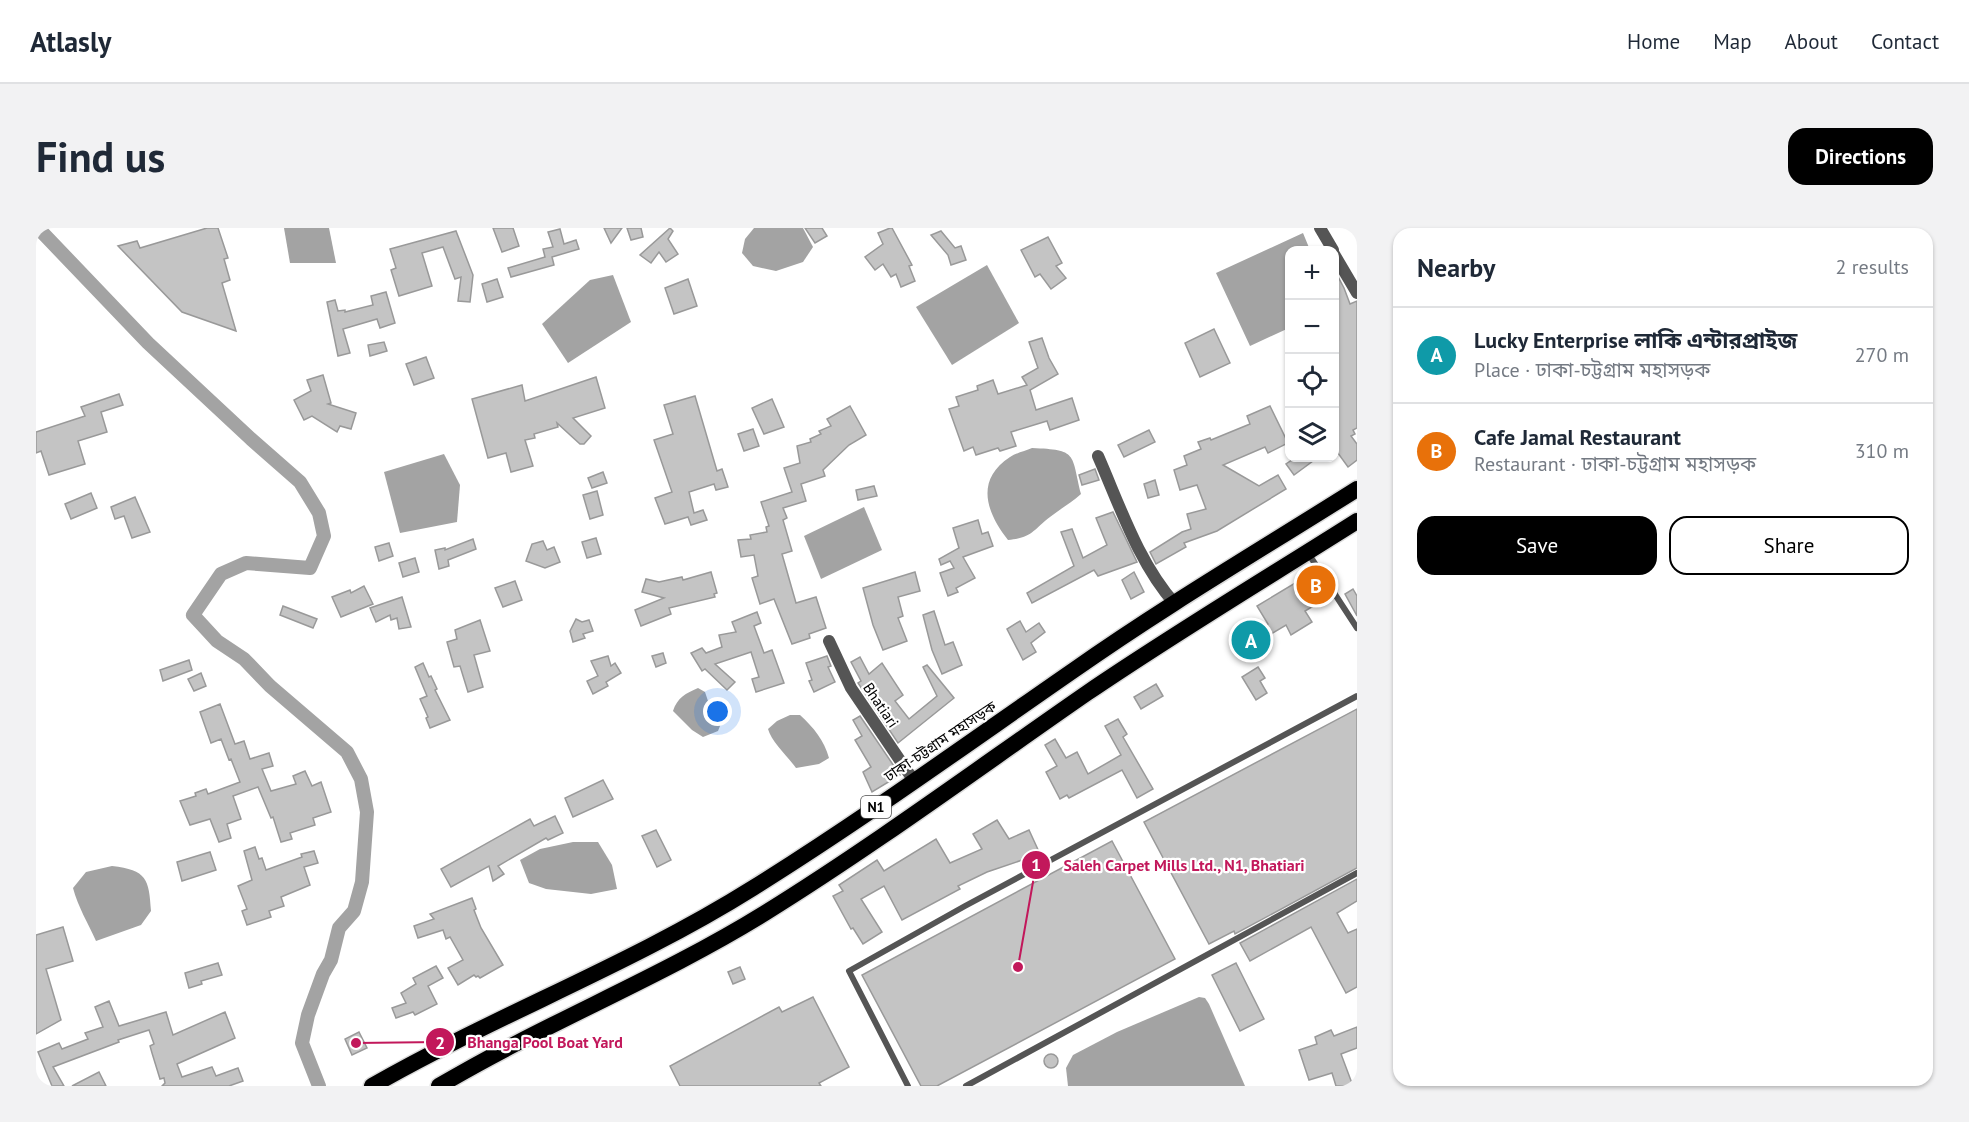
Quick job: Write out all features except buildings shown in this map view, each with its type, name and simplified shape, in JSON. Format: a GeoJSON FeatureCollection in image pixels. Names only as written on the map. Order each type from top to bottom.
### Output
{"type":"FeatureCollection","features":[{"type":"Feature","properties":{"kind":"highway","name":"ঢাকা-চট্টগ্রাম মহাসড়ক"},"geometry":{"type":"LineString","coordinates":[[372,1086],[423,1058],[609,966],[751,890],[914,781],[1076,668],[1357,489]]}},
{"type":"Feature","properties":{"kind":"highway","name":"N1"},"geometry":{"type":"LineString","coordinates":[[439,1086],[764,914],[892,830],[1088,693],[1357,521]]}},
{"type":"Feature","properties":{"kind":"street"},"geometry":{"type":"LineString","coordinates":[[1320,228],[1330,246]]}},
{"type":"Feature","properties":{"kind":"street"},"geometry":{"type":"LineString","coordinates":[[1339,261],[1357,293]]}},
{"type":"Feature","properties":{"kind":"street"},"geometry":{"type":"LineString","coordinates":[[1098,456],[1132,537],[1164,592],[1175,604]]}},
{"type":"Feature","properties":{"kind":"street","name":"Bhatiari"},"geometry":{"type":"LineString","coordinates":[[830,641],[851,688],[914,781]]}},
{"type":"Feature","properties":{"kind":"lane"},"geometry":{"type":"LineString","coordinates":[[1308,552],[1357,628]]}},
{"type":"Feature","properties":{"kind":"lane"},"geometry":{"type":"LineString","coordinates":[[908,1086],[849,971],[965,906],[1357,696]]}},
{"type":"Feature","properties":{"kind":"lane"},"geometry":{"type":"LineString","coordinates":[[966,1086],[1357,873]]}},
{"type":"Feature","properties":{"kind":"shaded area"},"geometry":{"type":"Polygon","coordinates":[[[284,228],[329,228],[336,263],[290,263],[284,228]]]}},
{"type":"Feature","properties":{"kind":"shaded area"},"geometry":{"type":"Polygon","coordinates":[[[754,228],[803,228],[813,247],[803,262],[776,271],[753,266],[742,253],[745,239],[754,228]]]}},
{"type":"Feature","properties":{"kind":"shaded area"},"geometry":{"type":"Polygon","coordinates":[[[1303,233],[1308,246],[1285,246],[1285,330],[1250,346],[1216,273],[1303,233]]]}},
{"type":"Feature","properties":{"kind":"shaded area"},"geometry":{"type":"Polygon","coordinates":[[[987,265],[1019,323],[952,365],[916,307],[987,265]]]}},
{"type":"Feature","properties":{"kind":"shaded area"},"geometry":{"type":"Polygon","coordinates":[[[613,275],[631,322],[568,363],[542,324],[590,280],[613,275]]]}},
{"type":"Feature","properties":{"kind":"shaded area"},"geometry":{"type":"Polygon","coordinates":[[[1032,448],[1058,450],[1070,456],[1076,470],[1081,494],[1032,533],[1008,540],[994,518],[988,497],[988,486],[999,466],[1012,456],[1032,448]]]}},
{"type":"Feature","properties":{"kind":"shaded area"},"geometry":{"type":"Polygon","coordinates":[[[444,454],[460,485],[457,522],[400,533],[384,472],[444,454]]]}},
{"type":"Feature","properties":{"kind":"shaded area"},"geometry":{"type":"Polygon","coordinates":[[[864,507],[882,550],[821,579],[804,536],[864,507]]]}},
{"type":"Feature","properties":{"kind":"shaded area"},"geometry":{"type":"Polygon","coordinates":[[[698,688],[705,692],[709,704],[716,707],[722,721],[718,731],[703,737],[692,730],[673,711],[683,696],[698,688]]]}},
{"type":"Feature","properties":{"kind":"shaded area"},"geometry":{"type":"Polygon","coordinates":[[[790,715],[800,715],[810,725],[821,740],[829,758],[819,764],[796,768],[776,744],[768,729],[777,721],[790,715]]]}},
{"type":"Feature","properties":{"kind":"shaded area"},"geometry":{"type":"Polygon","coordinates":[[[573,842],[598,842],[612,865],[617,889],[591,894],[546,889],[529,883],[520,860],[540,849],[573,842]]]}},
{"type":"Feature","properties":{"kind":"shaded area"},"geometry":{"type":"Polygon","coordinates":[[[112,866],[133,870],[144,878],[149,891],[151,911],[141,925],[96,941],[73,888],[86,872],[112,866]]]}},
{"type":"Feature","properties":{"kind":"shaded area"},"geometry":{"type":"Polygon","coordinates":[[[1199,997],[1205,998],[1209,1004],[1245,1086],[1068,1086],[1066,1068],[1073,1055],[1117,1032],[1199,997]]]}},
{"type":"Feature","properties":{"kind":"waterway"},"geometry":{"type":"LineString","coordinates":[[38,228],[148,343],[300,482],[319,513],[324,536],[310,568],[246,563],[221,574],[193,615],[217,641],[244,659],[270,686],[347,752],[361,779],[367,812],[362,882],[354,911],[339,928],[331,960],[323,974],[308,1015],[302,1043],[319,1086]]}},
{"type":"Feature","properties":{"kind":"place","name":"Cafe Jamal Restaurant"},"geometry":{"type":"Point","coordinates":[1316,585]}},
{"type":"Feature","properties":{"kind":"place","name":"Lucky Enterprise লাকি এন্টারপ্রাইজ"},"geometry":{"type":"Point","coordinates":[1251,640]}},
{"type":"Feature","properties":{"kind":"place","name":"Saleh Carpet Mills Ltd., N1, Bhatiari"},"geometry":{"type":"Point","coordinates":[1018,967]}},
{"type":"Feature","properties":{"kind":"place","name":"Bhanga Pool Boat Yard"},"geometry":{"type":"Point","coordinates":[356,1043]}}]}
